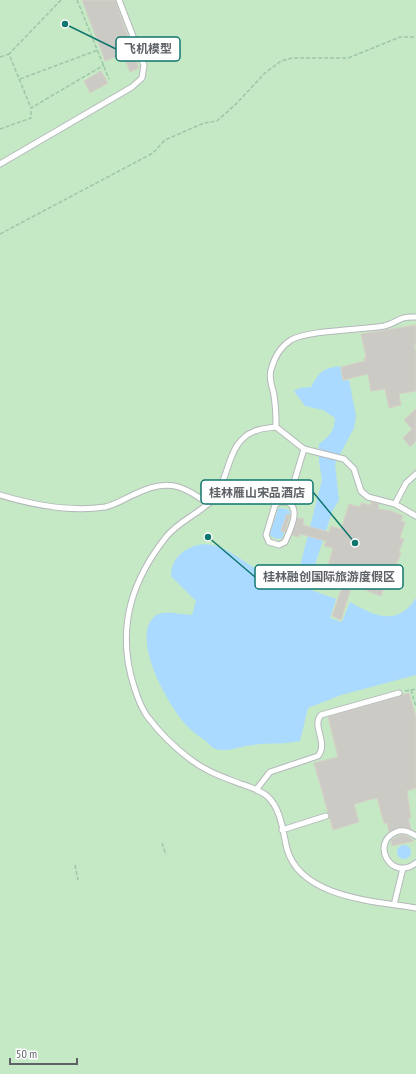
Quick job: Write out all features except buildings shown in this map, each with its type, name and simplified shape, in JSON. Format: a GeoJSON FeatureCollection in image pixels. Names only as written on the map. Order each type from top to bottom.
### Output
{"type":"FeatureCollection","features":[{"type":"Feature","properties":{"kind":"lane"},"geometry":{"type":"LineString","coordinates":[[0,164],[132,87],[142,78],[144,65],[119,0]]}},
{"type":"Feature","properties":{"kind":"lane"},"geometry":{"type":"LineString","coordinates":[[276,427],[275,400],[270,376],[276,356],[286,344],[296,338],[315,334],[385,326],[402,318],[416,317]]}},
{"type":"Feature","properties":{"kind":"lane"},"geometry":{"type":"LineString","coordinates":[[416,516],[395,504],[368,497],[361,491],[354,469],[344,459],[304,448],[276,427],[255,430],[240,441],[229,462],[222,486],[208,504],[179,524],[168,535],[143,569],[129,606],[126,646],[129,667],[135,690],[146,715],[174,746],[198,765],[210,772],[264,794],[274,804],[289,855],[297,869],[305,876],[342,894],[416,908]]}},
{"type":"Feature","properties":{"kind":"lane"},"geometry":{"type":"LineString","coordinates":[[288,502],[304,448]]}},
{"type":"Feature","properties":{"kind":"lane"},"geometry":{"type":"LineString","coordinates":[[395,504],[406,483],[416,474]]}},
{"type":"Feature","properties":{"kind":"lane"},"geometry":{"type":"LineString","coordinates":[[0,495],[44,506],[98,507],[115,504],[146,489],[168,484],[184,488],[208,504]]}},
{"type":"Feature","properties":{"kind":"lane"},"geometry":{"type":"LineString","coordinates":[[281,502],[288,502],[294,506],[295,511],[285,542],[279,545],[269,542],[266,534],[275,505],[281,502]]}},
{"type":"Feature","properties":{"kind":"lane"},"geometry":{"type":"LineString","coordinates":[[256,790],[270,772],[318,756],[322,748],[318,720],[321,715],[399,693]]}},
{"type":"Feature","properties":{"kind":"lane"},"geometry":{"type":"LineString","coordinates":[[282,830],[326,816]]}},
{"type":"Feature","properties":{"kind":"lane"},"geometry":{"type":"LineString","coordinates":[[416,836],[410,832],[398,831],[392,834],[384,845],[384,851],[389,862],[394,866],[403,868],[411,867],[416,863]]}},
{"type":"Feature","properties":{"kind":"lane"},"geometry":{"type":"LineString","coordinates":[[394,905],[403,868]]}},
{"type":"Feature","properties":{"kind":"path"},"geometry":{"type":"LineString","coordinates":[[0,57],[10,54],[61,0]]}},
{"type":"Feature","properties":{"kind":"path"},"geometry":{"type":"LineString","coordinates":[[77,0],[109,79]]}},
{"type":"Feature","properties":{"kind":"path"},"geometry":{"type":"LineString","coordinates":[[0,234],[152,152],[165,140],[204,123],[217,121],[236,104],[265,73],[281,61],[292,58],[348,58],[400,37],[416,37]]}},
{"type":"Feature","properties":{"kind":"path"},"geometry":{"type":"LineString","coordinates":[[20,79],[98,50]]}},
{"type":"Feature","properties":{"kind":"path"},"geometry":{"type":"LineString","coordinates":[[0,129],[31,118],[31,108],[10,54]]}},
{"type":"Feature","properties":{"kind":"path"},"geometry":{"type":"LineString","coordinates":[[31,108],[104,66]]}},
{"type":"Feature","properties":{"kind":"path"},"geometry":{"type":"LineString","coordinates":[[399,693],[416,689]]}},
{"type":"Feature","properties":{"kind":"path"},"geometry":{"type":"LineString","coordinates":[[411,690],[416,707]]}},
{"type":"Feature","properties":{"kind":"path"},"geometry":{"type":"LineString","coordinates":[[162,843],[166,855]]}},
{"type":"Feature","properties":{"kind":"path"},"geometry":{"type":"LineString","coordinates":[[75,865],[78,880]]}},
{"type":"Feature","properties":{"kind":"green space"},"geometry":{"type":"Polygon","coordinates":[[[0,0],[416,0],[416,1074],[0,1074],[0,0]]]}},
{"type":"Feature","properties":{"kind":"water"},"geometry":{"type":"Polygon","coordinates":[[[340,366],[343,381],[349,380],[356,416],[354,428],[335,464],[339,500],[332,512],[309,583],[311,590],[336,599],[330,618],[342,622],[350,602],[377,615],[394,616],[409,607],[416,598],[416,675],[341,695],[308,708],[300,741],[260,744],[219,750],[212,747],[189,728],[181,719],[163,691],[155,674],[150,657],[147,641],[148,627],[154,617],[162,613],[192,615],[196,601],[171,576],[171,572],[174,562],[180,554],[200,545],[215,546],[230,552],[258,570],[271,575],[285,575],[300,566],[322,480],[319,461],[319,444],[331,433],[335,418],[323,410],[305,406],[294,391],[300,388],[311,387],[319,374],[329,368],[340,366]]]}},
{"type":"Feature","properties":{"kind":"water"},"geometry":{"type":"Polygon","coordinates":[[[282,508],[289,510],[290,514],[282,538],[277,539],[271,536],[270,533],[278,509],[282,508]]]}},
{"type":"Feature","properties":{"kind":"water"},"geometry":{"type":"Polygon","coordinates":[[[401,845],[407,845],[411,849],[411,855],[407,859],[401,859],[397,855],[397,849],[401,845]]]}},
{"type":"Feature","properties":{"kind":"place","name":"飞机模型"},"geometry":{"type":"Point","coordinates":[65,24]}},
{"type":"Feature","properties":{"kind":"place","name":"桂林融创国际旅游度假区"},"geometry":{"type":"Point","coordinates":[208,537]}},
{"type":"Feature","properties":{"kind":"place","name":"桂林雁山宋品酒店"},"geometry":{"type":"Point","coordinates":[355,543]}}]}
